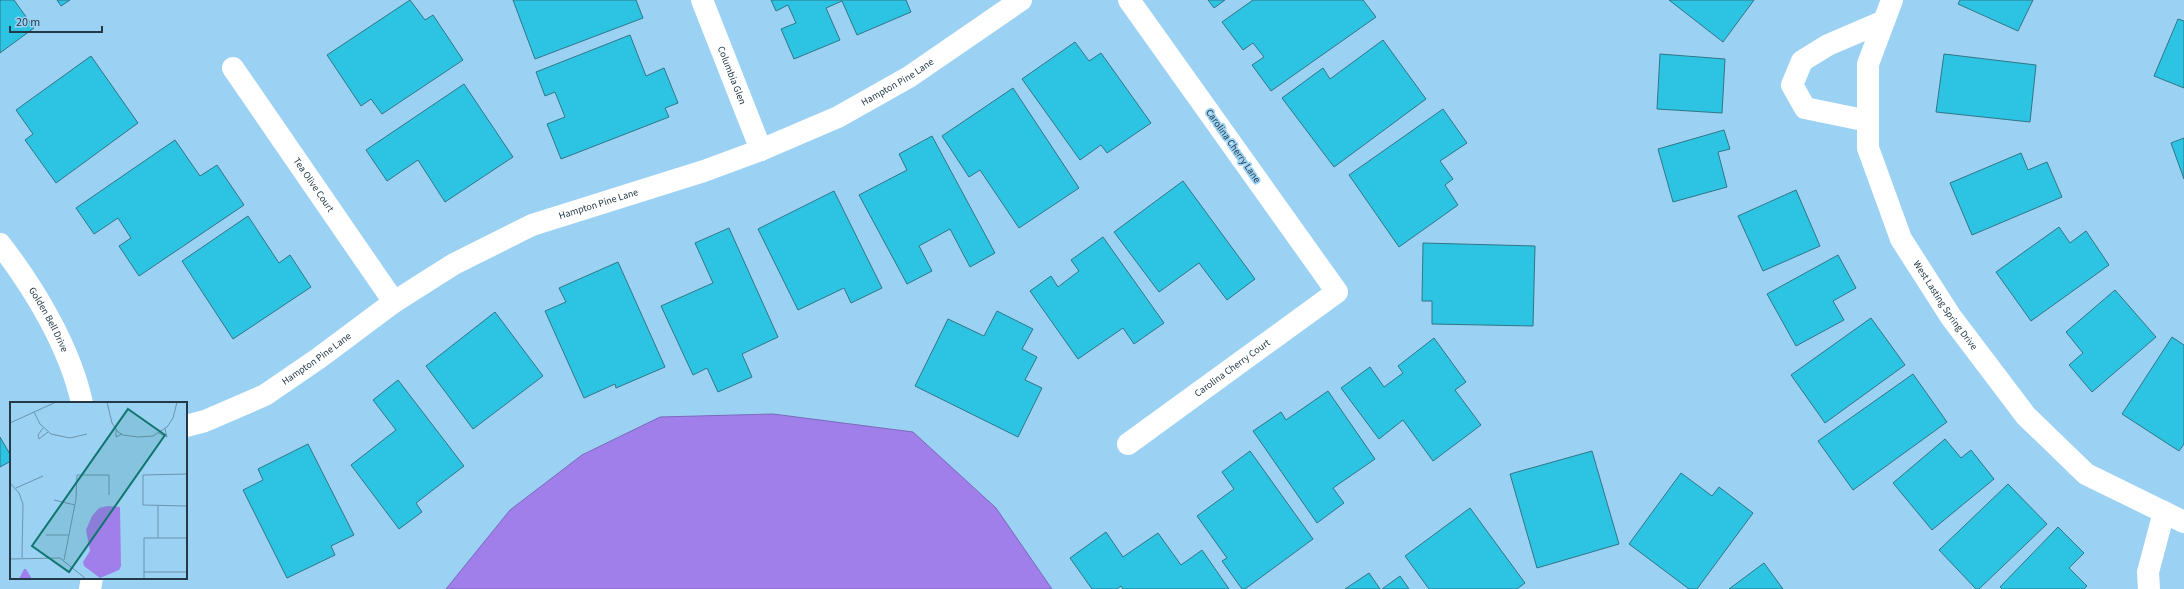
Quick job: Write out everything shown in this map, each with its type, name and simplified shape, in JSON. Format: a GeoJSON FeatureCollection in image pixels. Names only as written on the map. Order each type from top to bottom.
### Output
{"type":"FeatureCollection","features":[{"type":"Feature","properties":{"kind":"street","name":"Columbia Glen"},"geometry":{"type":"LineString","coordinates":[[702,0],[761,150]]}},
{"type":"Feature","properties":{"kind":"street","name":"Hampton Pine Lane"},"geometry":{"type":"LineString","coordinates":[[187,426],[205,421],[265,395],[319,358],[394,302],[454,264],[532,225],[704,171],[761,150],[838,117],[909,77],[1021,0]]}},
{"type":"Feature","properties":{"kind":"street","name":"Carolina Cherry Lane"},"geometry":{"type":"LineString","coordinates":[[1129,0],[1337,292]]}},
{"type":"Feature","properties":{"kind":"street","name":"West Lasting Spring Drive"},"geometry":{"type":"LineString","coordinates":[[1892,0],[1868,64],[1868,148],[1901,239],[1961,329],[2026,416],[2086,474],[2184,522]]}},
{"type":"Feature","properties":{"kind":"street"},"geometry":{"type":"LineString","coordinates":[[1868,121],[1805,108],[1792,85],[1802,61],[1828,45],[1884,21]]}},
{"type":"Feature","properties":{"kind":"street","name":"Tea Olive Court"},"geometry":{"type":"LineString","coordinates":[[233,68],[394,302]]}},
{"type":"Feature","properties":{"kind":"street","name":"Golden Bell Drive"},"geometry":{"type":"LineString","coordinates":[[0,244],[48,316],[78,385],[82,402]]}},
{"type":"Feature","properties":{"kind":"street","name":"Carolina Cherry Court"},"geometry":{"type":"LineString","coordinates":[[1128,444],[1337,292]]}},
{"type":"Feature","properties":{"kind":"street"},"geometry":{"type":"LineString","coordinates":[[2149,589],[2148,572],[2164,512]]}},
{"type":"Feature","properties":{"kind":"street"},"geometry":{"type":"LineString","coordinates":[[90,589],[92,579]]}},
{"type":"Feature","properties":{"kind":"shaded area"},"geometry":{"type":"Polygon","coordinates":[[[773,414],[913,432],[996,508],[1052,589],[446,589],[510,510],[582,455],[660,417],[773,414]]]}},
{"type":"Feature","properties":{"kind":"building"},"geometry":{"type":"Polygon","coordinates":[[[0,0],[14,0],[34,28],[0,53],[0,0]]]}},
{"type":"Feature","properties":{"kind":"building"},"geometry":{"type":"Polygon","coordinates":[[[57,0],[70,0],[61,6],[57,0]]]}},
{"type":"Feature","properties":{"kind":"building"},"geometry":{"type":"Polygon","coordinates":[[[410,0],[425,20],[433,15],[463,60],[382,114],[371,99],[361,106],[327,55],[410,0]]]}},
{"type":"Feature","properties":{"kind":"building"},"geometry":{"type":"Polygon","coordinates":[[[513,0],[636,0],[643,18],[535,59],[513,0]]]}},
{"type":"Feature","properties":{"kind":"building"},"geometry":{"type":"Polygon","coordinates":[[[771,0],[906,0],[911,12],[857,35],[842,1],[826,8],[840,40],[794,59],[781,29],[796,23],[788,5],[776,11],[771,0]]]}},
{"type":"Feature","properties":{"kind":"building"},"geometry":{"type":"Polygon","coordinates":[[[1208,0],[1225,0],[1214,8],[1208,0]]]}},
{"type":"Feature","properties":{"kind":"building"},"geometry":{"type":"Polygon","coordinates":[[[1253,0],[1363,0],[1376,17],[1271,91],[1252,65],[1264,57],[1253,43],[1243,50],[1222,22],[1253,0]]]}},
{"type":"Feature","properties":{"kind":"building"},"geometry":{"type":"Polygon","coordinates":[[[1669,0],[1754,0],[1723,42],[1669,0]]]}},
{"type":"Feature","properties":{"kind":"building"},"geometry":{"type":"Polygon","coordinates":[[[1960,0],[2033,0],[2018,31],[1958,4],[1960,0]]]}},
{"type":"Feature","properties":{"kind":"building"},"geometry":{"type":"Polygon","coordinates":[[[2178,19],[2184,21],[2184,88],[2154,76],[2178,19]]]}},
{"type":"Feature","properties":{"kind":"building"},"geometry":{"type":"Polygon","coordinates":[[[630,35],[646,76],[664,68],[678,103],[665,108],[669,117],[561,159],[547,124],[565,117],[555,92],[545,96],[536,72],[630,35]]]}},
{"type":"Feature","properties":{"kind":"building"},"geometry":{"type":"Polygon","coordinates":[[[1383,40],[1426,99],[1334,167],[1282,98],[1323,68],[1330,79],[1383,40]]]}},
{"type":"Feature","properties":{"kind":"building"},"geometry":{"type":"Polygon","coordinates":[[[1075,42],[1089,61],[1101,53],[1151,123],[1107,153],[1101,145],[1080,160],[1022,79],[1075,42]]]}},
{"type":"Feature","properties":{"kind":"building"},"geometry":{"type":"Polygon","coordinates":[[[1660,54],[1725,59],[1722,113],[1657,109],[1660,54]]]}},
{"type":"Feature","properties":{"kind":"building"},"geometry":{"type":"Polygon","coordinates":[[[1944,54],[2036,65],[2030,122],[1936,112],[1944,54]]]}},
{"type":"Feature","properties":{"kind":"building"},"geometry":{"type":"Polygon","coordinates":[[[91,56],[138,123],[56,183],[25,140],[33,134],[16,110],[91,56]]]}},
{"type":"Feature","properties":{"kind":"building"},"geometry":{"type":"Polygon","coordinates":[[[464,84],[513,157],[445,202],[418,160],[387,181],[366,150],[464,84]]]}},
{"type":"Feature","properties":{"kind":"building"},"geometry":{"type":"Polygon","coordinates":[[[1013,88],[1079,188],[1019,228],[980,170],[969,177],[942,136],[1013,88]]]}},
{"type":"Feature","properties":{"kind":"building"},"geometry":{"type":"Polygon","coordinates":[[[1443,109],[1467,143],[1440,161],[1453,179],[1445,185],[1458,205],[1399,247],[1349,175],[1443,109]]]}},
{"type":"Feature","properties":{"kind":"building"},"geometry":{"type":"Polygon","coordinates":[[[1724,130],[1730,149],[1718,152],[1727,187],[1673,202],[1658,149],[1724,130]]]}},
{"type":"Feature","properties":{"kind":"building"},"geometry":{"type":"Polygon","coordinates":[[[932,136],[995,253],[970,267],[950,229],[919,246],[932,271],[907,284],[859,195],[907,170],[899,154],[932,136]]]}},
{"type":"Feature","properties":{"kind":"building"},"geometry":{"type":"Polygon","coordinates":[[[2184,138],[2184,179],[2171,143],[2184,138]]]}},
{"type":"Feature","properties":{"kind":"building"},"geometry":{"type":"Polygon","coordinates":[[[175,140],[200,176],[217,165],[244,205],[139,276],[119,246],[131,238],[118,218],[94,234],[76,208],[175,140]]]}},
{"type":"Feature","properties":{"kind":"building"},"geometry":{"type":"Polygon","coordinates":[[[2021,153],[2028,170],[2047,162],[2062,197],[1972,235],[1950,183],[2021,153]]]}},
{"type":"Feature","properties":{"kind":"building"},"geometry":{"type":"Polygon","coordinates":[[[1183,181],[1255,279],[1227,300],[1199,263],[1159,292],[1114,232],[1183,181]]]}},
{"type":"Feature","properties":{"kind":"building"},"geometry":{"type":"Polygon","coordinates":[[[1796,190],[1820,246],[1763,271],[1738,216],[1796,190]]]}},
{"type":"Feature","properties":{"kind":"building"},"geometry":{"type":"Polygon","coordinates":[[[834,191],[882,288],[851,303],[844,288],[798,310],[758,229],[834,191]]]}},
{"type":"Feature","properties":{"kind":"building"},"geometry":{"type":"Polygon","coordinates":[[[248,216],[279,263],[290,255],[311,287],[233,339],[182,261],[248,216]]]}},
{"type":"Feature","properties":{"kind":"building"},"geometry":{"type":"Polygon","coordinates":[[[2059,227],[2070,243],[2086,231],[2109,265],[2031,321],[1996,272],[2059,227]]]}},
{"type":"Feature","properties":{"kind":"building"},"geometry":{"type":"Polygon","coordinates":[[[729,228],[778,337],[742,354],[752,377],[718,392],[707,368],[693,375],[661,306],[713,283],[695,243],[729,228]]]}},
{"type":"Feature","properties":{"kind":"building"},"geometry":{"type":"Polygon","coordinates":[[[1103,237],[1164,323],[1134,344],[1123,328],[1078,359],[1030,291],[1051,276],[1058,287],[1079,271],[1071,260],[1103,237]]]}},
{"type":"Feature","properties":{"kind":"building"},"geometry":{"type":"Polygon","coordinates":[[[1423,243],[1535,246],[1533,326],[1432,324],[1432,301],[1422,301],[1423,243]]]}},
{"type":"Feature","properties":{"kind":"building"},"geometry":{"type":"Polygon","coordinates":[[[1838,255],[1856,288],[1833,301],[1844,320],[1796,346],[1767,294],[1838,255]]]}},
{"type":"Feature","properties":{"kind":"building"},"geometry":{"type":"Polygon","coordinates":[[[618,262],[665,367],[616,388],[615,384],[584,398],[545,311],[566,302],[559,288],[618,262]]]}},
{"type":"Feature","properties":{"kind":"building"},"geometry":{"type":"Polygon","coordinates":[[[2115,290],[2156,337],[2092,392],[2069,365],[2083,353],[2066,332],[2115,290]]]}},
{"type":"Feature","properties":{"kind":"building"},"geometry":{"type":"Polygon","coordinates":[[[997,311],[1033,329],[1022,349],[1037,357],[1025,380],[1042,388],[1018,437],[915,386],[948,319],[984,336],[997,311]]]}},
{"type":"Feature","properties":{"kind":"building"},"geometry":{"type":"Polygon","coordinates":[[[495,312],[543,376],[473,429],[426,366],[495,312]]]}},
{"type":"Feature","properties":{"kind":"building"},"geometry":{"type":"Polygon","coordinates":[[[1871,318],[1905,365],[1825,423],[1791,375],[1871,318]]]}},
{"type":"Feature","properties":{"kind":"building"},"geometry":{"type":"Polygon","coordinates":[[[2172,337],[2184,345],[2184,444],[2179,451],[2122,414],[2172,337]]]}},
{"type":"Feature","properties":{"kind":"building"},"geometry":{"type":"Polygon","coordinates":[[[1434,338],[1466,382],[1455,390],[1481,425],[1433,461],[1403,420],[1379,439],[1341,388],[1370,367],[1384,387],[1403,373],[1398,366],[1434,338]]]}},
{"type":"Feature","properties":{"kind":"building"},"geometry":{"type":"Polygon","coordinates":[[[1913,374],[1947,422],[1853,490],[1818,441],[1913,374]]]}},
{"type":"Feature","properties":{"kind":"building"},"geometry":{"type":"Polygon","coordinates":[[[398,380],[464,466],[416,503],[422,512],[399,529],[351,465],[396,430],[373,400],[398,380]]]}},
{"type":"Feature","properties":{"kind":"building"},"geometry":{"type":"Polygon","coordinates":[[[1328,391],[1375,459],[1333,488],[1344,503],[1317,523],[1253,431],[1281,412],[1286,420],[1328,391]]]}},
{"type":"Feature","properties":{"kind":"building"},"geometry":{"type":"Polygon","coordinates":[[[0,437],[10,454],[10,462],[0,467],[0,437]]]}},
{"type":"Feature","properties":{"kind":"building"},"geometry":{"type":"Polygon","coordinates":[[[1945,439],[1961,458],[1971,450],[1994,479],[1932,530],[1893,483],[1945,439]]]}},
{"type":"Feature","properties":{"kind":"building"},"geometry":{"type":"Polygon","coordinates":[[[308,444],[354,535],[331,546],[335,555],[287,578],[243,490],[263,480],[258,469],[308,444]]]}},
{"type":"Feature","properties":{"kind":"building"},"geometry":{"type":"Polygon","coordinates":[[[1250,451],[1313,539],[1245,589],[1242,589],[1222,561],[1227,558],[1197,516],[1234,489],[1222,472],[1250,451]]]}},
{"type":"Feature","properties":{"kind":"building"},"geometry":{"type":"Polygon","coordinates":[[[1592,451],[1619,544],[1537,568],[1510,474],[1592,451]]]}},
{"type":"Feature","properties":{"kind":"building"},"geometry":{"type":"Polygon","coordinates":[[[1681,473],[1712,496],[1719,487],[1753,513],[1697,589],[1689,589],[1629,544],[1681,473]]]}},
{"type":"Feature","properties":{"kind":"building"},"geometry":{"type":"Polygon","coordinates":[[[2008,484],[2047,524],[1979,589],[1976,589],[1939,550],[2008,484]]]}},
{"type":"Feature","properties":{"kind":"building"},"geometry":{"type":"Polygon","coordinates":[[[1470,508],[1525,583],[1517,589],[1429,589],[1405,556],[1470,508]]]}},
{"type":"Feature","properties":{"kind":"building"},"geometry":{"type":"Polygon","coordinates":[[[2058,527],[2084,553],[2069,568],[2087,586],[2084,589],[2002,589],[2000,587],[2058,527]]]}},
{"type":"Feature","properties":{"kind":"building"},"geometry":{"type":"Polygon","coordinates":[[[1106,532],[1123,557],[1158,533],[1181,565],[1202,550],[1229,589],[1123,589],[1121,586],[1117,589],[1092,589],[1070,558],[1106,532]]]}},
{"type":"Feature","properties":{"kind":"building"},"geometry":{"type":"Polygon","coordinates":[[[1764,563],[1783,589],[1729,589],[1764,563]]]}},
{"type":"Feature","properties":{"kind":"building"},"geometry":{"type":"Polygon","coordinates":[[[1369,573],[1380,589],[1345,589],[1369,573]]]}},
{"type":"Feature","properties":{"kind":"building"},"geometry":{"type":"Polygon","coordinates":[[[1400,576],[1409,589],[1382,589],[1400,576]]]}}]}
